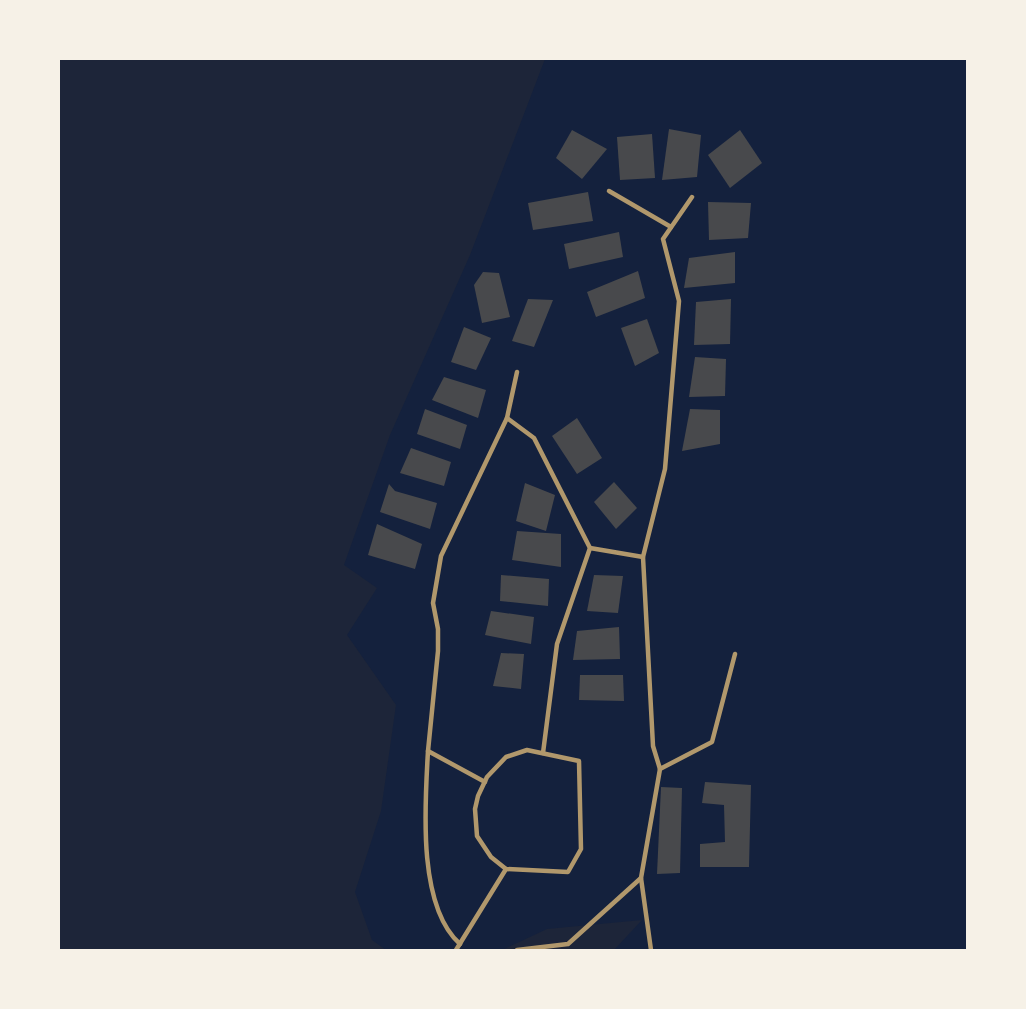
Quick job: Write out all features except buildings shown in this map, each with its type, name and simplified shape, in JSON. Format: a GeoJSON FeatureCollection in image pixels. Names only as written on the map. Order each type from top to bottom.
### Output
{"type":"FeatureCollection","features":[{"type":"Feature","properties":{"kind":"lane"},"geometry":{"type":"LineString","coordinates":[[609,191],[671,227]]}},
{"type":"Feature","properties":{"kind":"lane"},"geometry":{"type":"LineString","coordinates":[[651,951],[641,878],[660,769],[654,746],[643,557],[665,469],[678,301],[663,240],[692,197]]}},
{"type":"Feature","properties":{"kind":"lane"},"geometry":{"type":"LineString","coordinates":[[460,944],[449,935],[434,904],[424,826],[428,751],[438,651],[438,629],[433,603],[441,556],[507,418],[517,372]]}},
{"type":"Feature","properties":{"kind":"lane"},"geometry":{"type":"LineString","coordinates":[[507,418],[534,438],[590,548],[557,644],[543,753]]}},
{"type":"Feature","properties":{"kind":"lane"},"geometry":{"type":"LineString","coordinates":[[590,548],[643,557]]}},
{"type":"Feature","properties":{"kind":"lane"},"geometry":{"type":"LineString","coordinates":[[660,769],[712,742],[735,654]]}},
{"type":"Feature","properties":{"kind":"lane"},"geometry":{"type":"LineString","coordinates":[[527,750],[543,753],[579,761],[581,849],[568,872],[506,869],[491,856],[477,836],[478,796],[485,782],[506,757],[527,750]]}},
{"type":"Feature","properties":{"kind":"lane"},"geometry":{"type":"LineString","coordinates":[[428,751],[485,782]]}},
{"type":"Feature","properties":{"kind":"lane"},"geometry":{"type":"LineString","coordinates":[[456,951],[506,869]]}},
{"type":"Feature","properties":{"kind":"lane"},"geometry":{"type":"LineString","coordinates":[[517,951],[568,944],[641,878]]}},
{"type":"Feature","properties":{"kind":"shaded area"},"geometry":{"type":"Polygon","coordinates":[[[58,59],[545,59],[470,255],[390,435],[344,565],[377,588],[347,635],[396,705],[381,811],[355,892],[372,940],[386,950],[59,950],[58,59]]]}},
{"type":"Feature","properties":{"kind":"shaded area"},"geometry":{"type":"Polygon","coordinates":[[[642,920],[614,950],[502,950],[547,929],[642,920]]]}}]}
